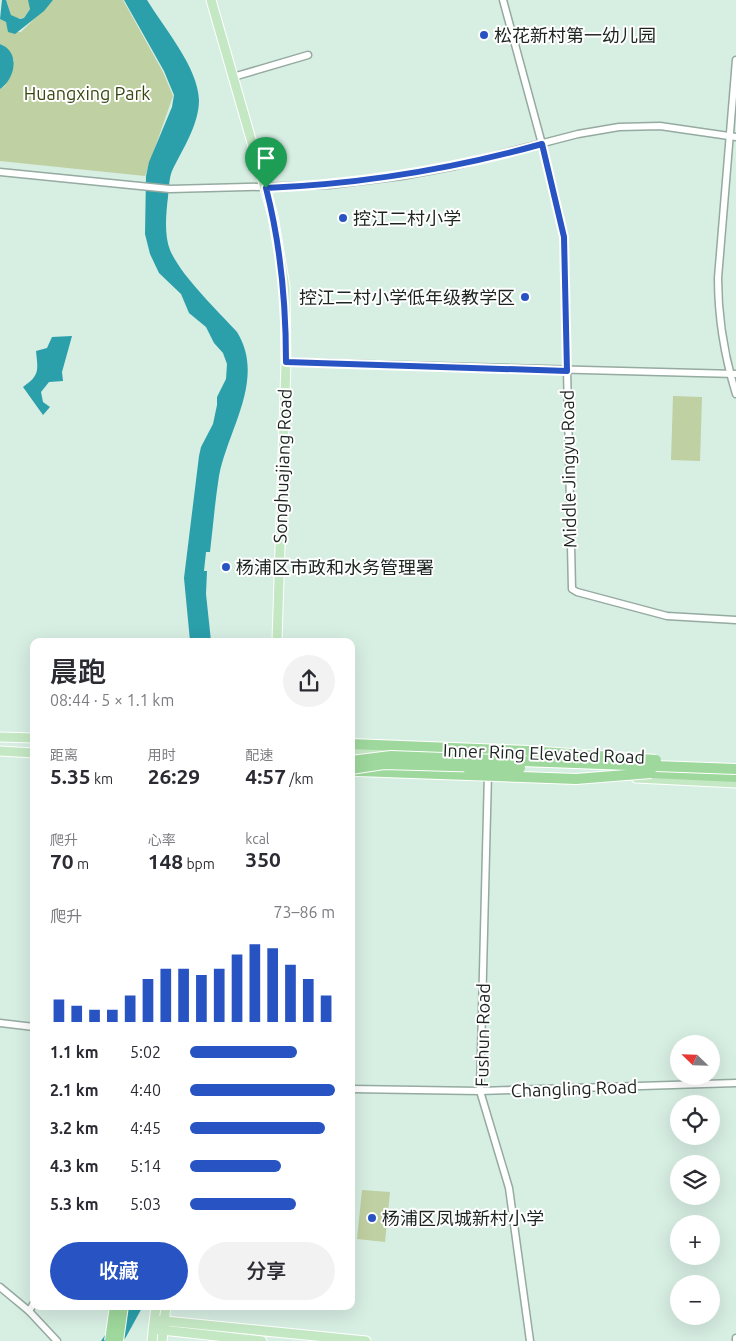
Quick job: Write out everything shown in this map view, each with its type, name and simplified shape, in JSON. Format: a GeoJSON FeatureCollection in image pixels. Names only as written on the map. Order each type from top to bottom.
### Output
{"type":"FeatureCollection","features":[{"type":"Feature","properties":{"kind":"highway"},"geometry":{"type":"LineString","coordinates":[[355,744],[608,755],[722,769]]}},
{"type":"Feature","properties":{"kind":"highway","name":"Inner Ring Elevated Road"},"geometry":{"type":"LineString","coordinates":[[355,760],[391,756],[736,770]]}},
{"type":"Feature","properties":{"kind":"highway","name":"Inner Ring Elevated Road"},"geometry":{"type":"LineString","coordinates":[[355,768],[384,764],[736,777]]}},
{"type":"Feature","properties":{"kind":"highway"},"geometry":{"type":"LineString","coordinates":[[355,769],[468,775],[593,778],[651,773]]}},
{"type":"Feature","properties":{"kind":"highway"},"geometry":{"type":"LineString","coordinates":[[110,1341],[114,1310]]}},
{"type":"Feature","properties":{"kind":"highway"},"geometry":{"type":"LineString","coordinates":[[118,1341],[122,1310]]}},
{"type":"Feature","properties":{"kind":"main road","name":"Songhuajiang Road"},"geometry":{"type":"LineString","coordinates":[[211,0],[266,188],[285,286],[286,362],[277,638]]}},
{"type":"Feature","properties":{"kind":"main road"},"geometry":{"type":"LineString","coordinates":[[0,737],[30,738]]}},
{"type":"Feature","properties":{"kind":"main road"},"geometry":{"type":"LineString","coordinates":[[355,750],[736,765]]}},
{"type":"Feature","properties":{"kind":"main road"},"geometry":{"type":"LineString","coordinates":[[0,751],[30,753]]}},
{"type":"Feature","properties":{"kind":"main road"},"geometry":{"type":"LineString","coordinates":[[355,769],[488,771],[736,783]]}},
{"type":"Feature","properties":{"kind":"main road"},"geometry":{"type":"LineString","coordinates":[[152,1341],[155,1310]]}},
{"type":"Feature","properties":{"kind":"main road"},"geometry":{"type":"LineString","coordinates":[[162,1341],[165,1310]]}},
{"type":"Feature","properties":{"kind":"main road"},"geometry":{"type":"LineString","coordinates":[[154,1320],[366,1341]]}},
{"type":"Feature","properties":{"kind":"main road"},"geometry":{"type":"LineString","coordinates":[[154,1329],[262,1341]]}},
{"type":"Feature","properties":{"kind":"street","name":"Middle Jingyu Road"},"geometry":{"type":"LineString","coordinates":[[503,0],[542,144],[564,237],[572,586],[577,592],[667,616],[736,620]]}},
{"type":"Feature","properties":{"kind":"street"},"geometry":{"type":"LineString","coordinates":[[233,77],[308,54]]}},
{"type":"Feature","properties":{"kind":"street"},"geometry":{"type":"LineString","coordinates":[[736,60],[733,136],[718,286],[718,312],[736,394]]}},
{"type":"Feature","properties":{"kind":"street"},"geometry":{"type":"LineString","coordinates":[[0,172],[170,189],[329,185],[402,176],[480,160],[619,127],[660,126],[733,136]]}},
{"type":"Feature","properties":{"kind":"street"},"geometry":{"type":"LineString","coordinates":[[286,362],[733,374]]}},
{"type":"Feature","properties":{"kind":"street","name":"Fushun Road"},"geometry":{"type":"LineString","coordinates":[[488,754],[480,1091],[509,1188],[530,1341]]}},
{"type":"Feature","properties":{"kind":"street"},"geometry":{"type":"LineString","coordinates":[[0,1023],[30,1027]]}},
{"type":"Feature","properties":{"kind":"street","name":"Changling Road"},"geometry":{"type":"LineString","coordinates":[[355,1090],[480,1091],[736,1083]]}},
{"type":"Feature","properties":{"kind":"street"},"geometry":{"type":"LineString","coordinates":[[0,1287],[29,1311],[57,1341]]}},
{"type":"Feature","properties":{"kind":"green space"},"geometry":{"type":"Polygon","coordinates":[[[6,0],[28,0],[31,7],[24,18],[17,19],[11,15],[6,0]]]}},
{"type":"Feature","properties":{"kind":"green space","name":"Huangxing Park"},"geometry":{"type":"Polygon","coordinates":[[[53,0],[123,0],[163,72],[173,96],[145,176],[0,161],[0,89],[5,86],[14,60],[3,45],[0,44],[0,19],[6,22],[9,32],[21,32],[53,0]]]}},
{"type":"Feature","properties":{"kind":"green space"},"geometry":{"type":"Polygon","coordinates":[[[673,396],[702,397],[700,461],[671,460],[673,396]]]}},
{"type":"Feature","properties":{"kind":"green space"},"geometry":{"type":"Polygon","coordinates":[[[362,1190],[390,1192],[385,1242],[357,1239],[362,1190]]]}},
{"type":"Feature","properties":{"kind":"water"},"geometry":{"type":"Polygon","coordinates":[[[2,0],[6,0],[11,15],[20,19],[24,18],[30,9],[28,0],[53,0],[44,11],[15,34],[8,32],[6,22],[0,19],[2,0]]]}},
{"type":"Feature","properties":{"kind":"water"},"geometry":{"type":"Polygon","coordinates":[[[124,0],[147,0],[179,48],[193,74],[199,100],[198,109],[193,128],[170,177],[166,217],[168,244],[182,271],[237,332],[245,350],[248,368],[242,404],[219,476],[210,552],[206,552],[204,571],[207,571],[206,594],[211,638],[190,638],[184,578],[199,456],[201,447],[213,424],[217,397],[226,379],[227,364],[223,353],[214,343],[206,327],[189,313],[181,294],[159,273],[150,254],[145,234],[146,176],[149,162],[172,107],[174,95],[164,71],[124,0]]]}},
{"type":"Feature","properties":{"kind":"water"},"geometry":{"type":"Polygon","coordinates":[[[0,44],[11,53],[14,66],[9,79],[0,89],[0,44]]]}},
{"type":"Feature","properties":{"kind":"water"},"geometry":{"type":"Polygon","coordinates":[[[72,336],[62,372],[63,381],[49,382],[41,392],[43,402],[50,407],[43,415],[23,387],[37,372],[36,351],[47,348],[52,337],[72,336]]]}},
{"type":"Feature","properties":{"kind":"water"},"geometry":{"type":"Polygon","coordinates":[[[122,1310],[141,1310],[123,1341],[101,1341],[122,1310]]]}},
{"type":"Feature","properties":{"kind":"place","name":"松花新村第一幼儿园"},"geometry":{"type":"Point","coordinates":[484,35]}},
{"type":"Feature","properties":{"kind":"place","name":"控江二村小学"},"geometry":{"type":"Point","coordinates":[343,218]}},
{"type":"Feature","properties":{"kind":"place","name":"控江二村小学低年级教学区"},"geometry":{"type":"Point","coordinates":[525,297]}},
{"type":"Feature","properties":{"kind":"place","name":"杨浦区市政和水务管理署"},"geometry":{"type":"Point","coordinates":[226,567]}},
{"type":"Feature","properties":{"kind":"place","name":"杨浦区凤城新村小学"},"geometry":{"type":"Point","coordinates":[372,1218]}},
{"type":"Feature","properties":{"kind":"route"},"geometry":{"type":"LineString","coordinates":[[542,144],[564,237],[567,371],[286,362],[285,286],[273,216],[266,188],[329,185],[402,176],[496,157],[542,144]]}}]}
